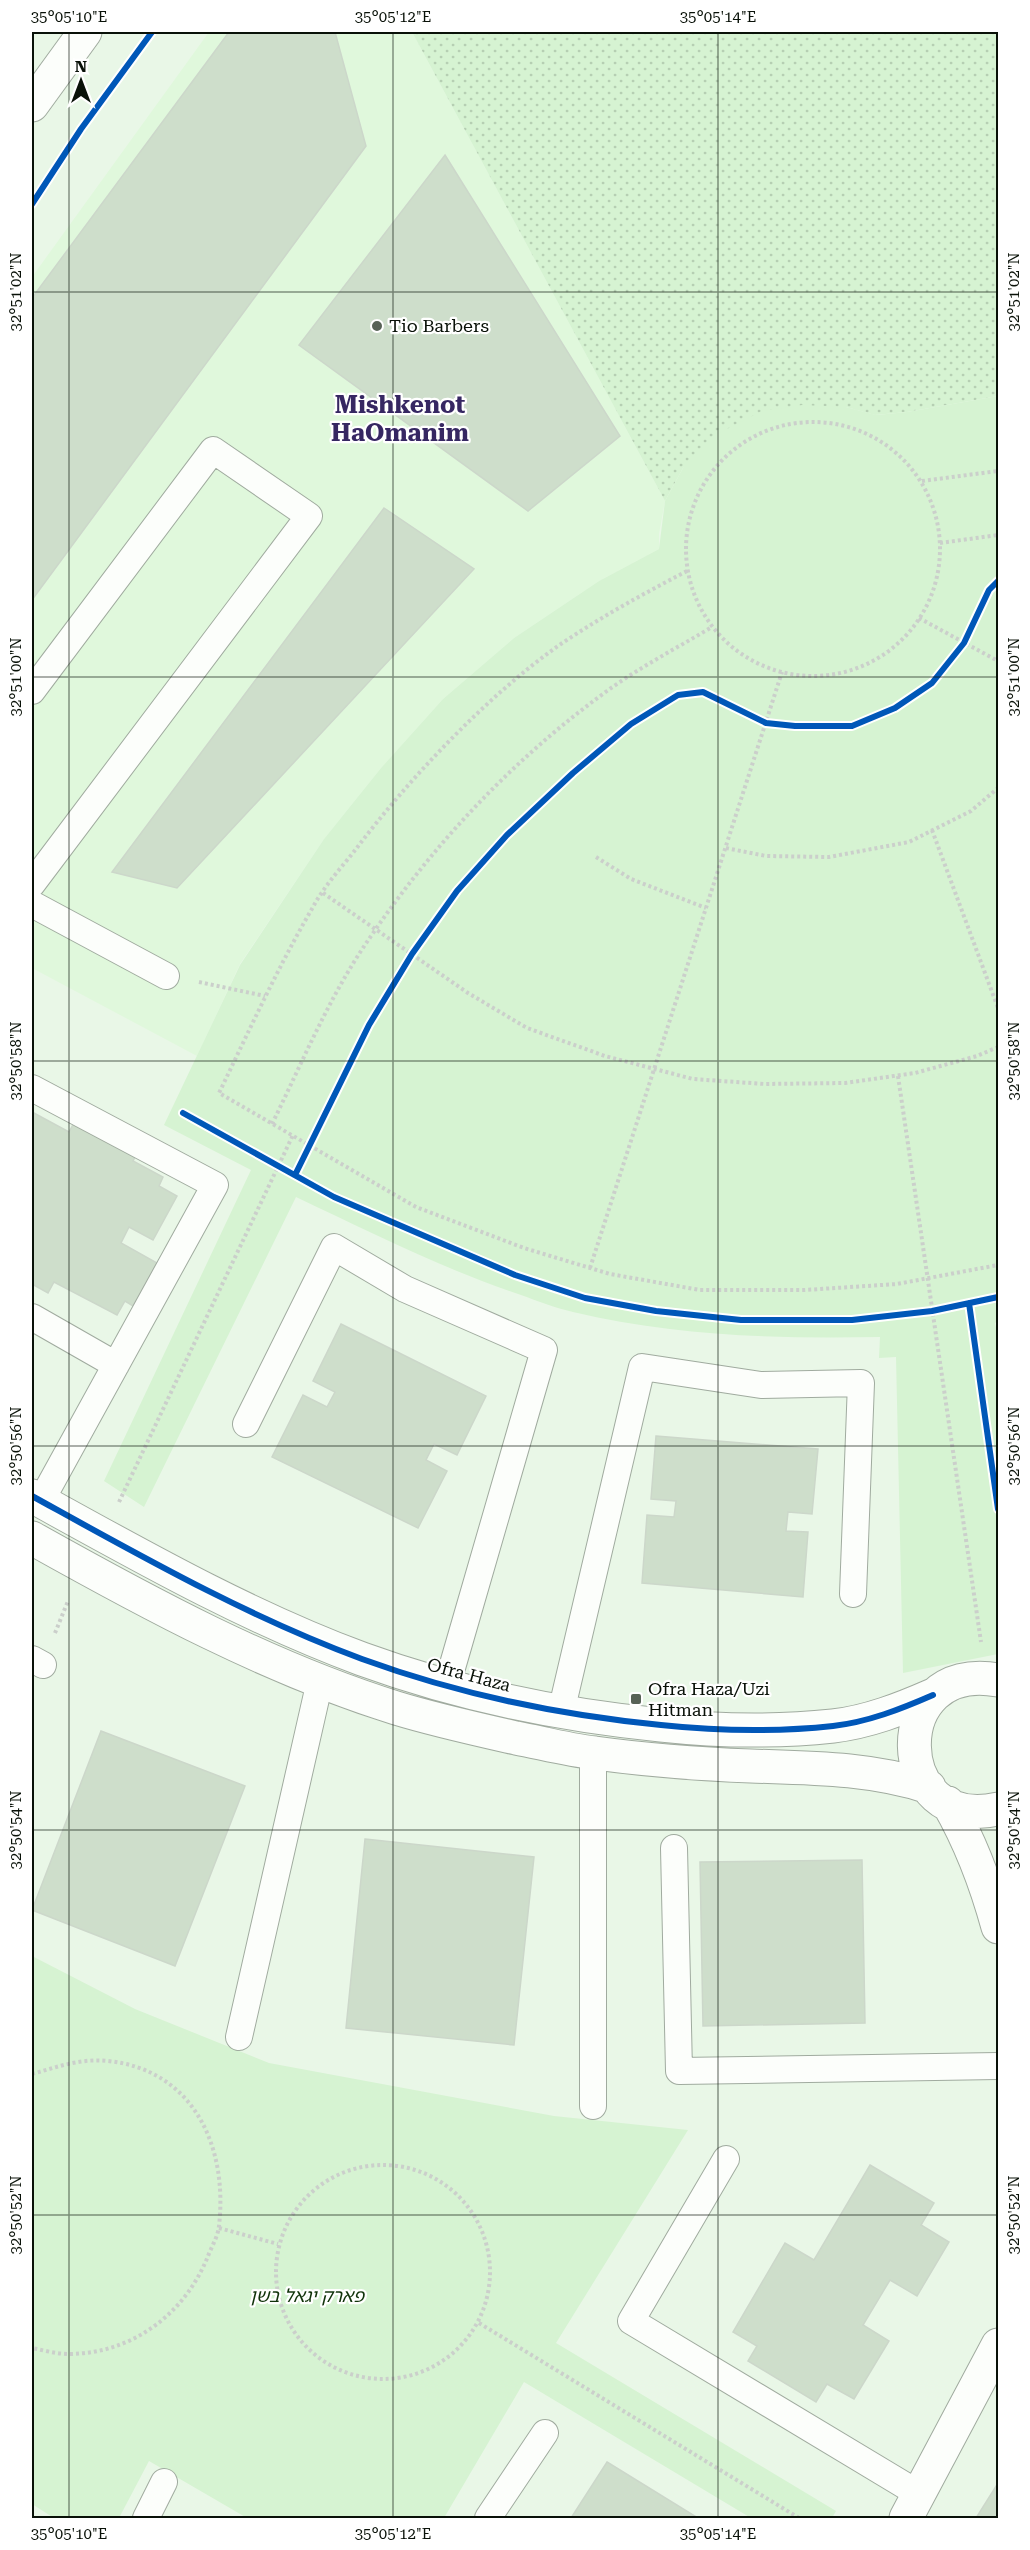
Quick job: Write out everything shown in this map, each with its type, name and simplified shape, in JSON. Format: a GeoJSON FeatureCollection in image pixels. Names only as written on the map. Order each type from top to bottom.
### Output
{"type":"FeatureCollection","features":[{"type":"Feature","properties":{"kind":"street"},"geometry":{"type":"LineString","coordinates":[[32,105],[85,32]]}},
{"type":"Feature","properties":{"kind":"street","name":"Ofra Haza"},"geometry":{"type":"LineString","coordinates":[[36,1499],[269,1621],[361,1659],[447,1685],[561,1712],[698,1729],[833,1726],[865,1720],[902,1709],[953,1683],[976,1677],[992,1679]]}},
{"type":"Feature","properties":{"kind":"street"},"geometry":{"type":"LineString","coordinates":[[32,1538],[191,1623],[320,1681],[396,1708],[461,1726],[593,1753],[721,1765],[844,1770],[902,1778],[938,1795],[961,1810],[984,1812],[999,1809]]}},
{"type":"Feature","properties":{"kind":"street"},"geometry":{"type":"LineString","coordinates":[[933,1695],[920,1715],[913,1737],[915,1761],[924,1782],[938,1795],[965,1833],[999,1927]]}},
{"type":"Feature","properties":{"kind":"street"},"geometry":{"type":"LineString","coordinates":[[913,2506],[990,2382],[999,2345]]}},
{"type":"Feature","properties":{"kind":"lane"},"geometry":{"type":"LineString","coordinates":[[32,691],[213,450],[309,516],[32,884]]}},
{"type":"Feature","properties":{"kind":"lane"},"geometry":{"type":"LineString","coordinates":[[32,904],[166,976]]}},
{"type":"Feature","properties":{"kind":"lane"},"geometry":{"type":"LineString","coordinates":[[32,1088],[215,1185],[116,1365],[36,1499]]}},
{"type":"Feature","properties":{"kind":"lane"},"geometry":{"type":"LineString","coordinates":[[246,1424],[334,1247],[405,1289],[544,1350],[447,1685]]}},
{"type":"Feature","properties":{"kind":"lane"},"geometry":{"type":"LineString","coordinates":[[32,1317],[116,1365]]}},
{"type":"Feature","properties":{"kind":"lane"},"geometry":{"type":"LineString","coordinates":[[561,1712],[642,1367],[761,1385],[861,1383],[853,1594]]}},
{"type":"Feature","properties":{"kind":"lane"},"geometry":{"type":"LineString","coordinates":[[239,2037],[320,1681]]}},
{"type":"Feature","properties":{"kind":"lane"},"geometry":{"type":"LineString","coordinates":[[593,1753],[593,2106]]}},
{"type":"Feature","properties":{"kind":"lane"},"geometry":{"type":"LineString","coordinates":[[675,1848],[679,2071],[999,2066]]}},
{"type":"Feature","properties":{"kind":"lane"},"geometry":{"type":"LineString","coordinates":[[726,2159],[631,2321],[913,2506]]}},
{"type":"Feature","properties":{"kind":"lane"},"geometry":{"type":"LineString","coordinates":[[488,2518],[545,2433]]}},
{"type":"Feature","properties":{"kind":"lane"},"geometry":{"type":"LineString","coordinates":[[146,2518],[164,2482]]}},
{"type":"Feature","properties":{"kind":"path"},"geometry":{"type":"LineString","coordinates":[[819,421],[859,429],[895,450],[922,481],[938,519],[940,543],[941,560],[931,600],[908,635],[876,661],[837,675],[794,676],[752,663],[718,636],[694,600],[684,558],[688,514],[708,475],[739,444],[778,426],[819,421]]}},
{"type":"Feature","properties":{"kind":"path"},"geometry":{"type":"LineString","coordinates":[[922,481],[999,471]]}},
{"type":"Feature","properties":{"kind":"path"},"geometry":{"type":"LineString","coordinates":[[940,543],[999,535]]}},
{"type":"Feature","properties":{"kind":"path"},"geometry":{"type":"LineString","coordinates":[[687,571],[626,603],[557,647],[501,693],[437,755],[375,823],[314,904],[219,1093],[416,1207],[524,1248],[610,1274],[700,1290],[805,1290],[897,1284],[999,1264]]}},
{"type":"Feature","properties":{"kind":"path"},"geometry":{"type":"LineString","coordinates":[[919,618],[999,661]]}},
{"type":"Feature","properties":{"kind":"path"},"geometry":{"type":"LineString","coordinates":[[273,1124],[316,1031],[359,955],[404,890],[457,826],[504,778],[607,690],[712,627]]}},
{"type":"Feature","properties":{"kind":"path"},"geometry":{"type":"LineString","coordinates":[[958,651],[969,632]]}},
{"type":"Feature","properties":{"kind":"path"},"geometry":{"type":"LineString","coordinates":[[590,1268],[782,672]]}},
{"type":"Feature","properties":{"kind":"path"},"geometry":{"type":"LineString","coordinates":[[756,718],[766,723],[776,724]]}},
{"type":"Feature","properties":{"kind":"path"},"geometry":{"type":"LineString","coordinates":[[726,848],[766,856],[829,857],[909,842],[971,811],[999,788]]}},
{"type":"Feature","properties":{"kind":"path"},"geometry":{"type":"LineString","coordinates":[[932,830],[999,1008]]}},
{"type":"Feature","properties":{"kind":"path"},"geometry":{"type":"LineString","coordinates":[[596,857],[631,879],[706,908]]}},
{"type":"Feature","properties":{"kind":"path"},"geometry":{"type":"LineString","coordinates":[[323,892],[468,993],[527,1028],[605,1056],[693,1079],[765,1084],[845,1083],[898,1076],[966,1059],[999,1047]]}},
{"type":"Feature","properties":{"kind":"path"},"geometry":{"type":"LineString","coordinates":[[405,964],[418,945]]}},
{"type":"Feature","properties":{"kind":"path"},"geometry":{"type":"LineString","coordinates":[[166,976],[266,996]]}},
{"type":"Feature","properties":{"kind":"path"},"geometry":{"type":"LineString","coordinates":[[898,1076],[932,1311],[992,1679]]}},
{"type":"Feature","properties":{"kind":"path"},"geometry":{"type":"LineString","coordinates":[[103,1535],[293,1136]]}},
{"type":"Feature","properties":{"kind":"path"},"geometry":{"type":"LineString","coordinates":[[305,1156],[315,1136]]}},
{"type":"Feature","properties":{"kind":"path"},"geometry":{"type":"LineString","coordinates":[[269,1161],[287,1170]]}},
{"type":"Feature","properties":{"kind":"path"},"geometry":{"type":"LineString","coordinates":[[921,1312],[941,1309]]}},
{"type":"Feature","properties":{"kind":"path"},"geometry":{"type":"LineString","coordinates":[[32,2074],[78,2061],[108,2061],[143,2069],[176,2089],[198,2115],[214,2146],[219,2186],[219,2228],[202,2270],[184,2299],[153,2330],[112,2348],[67,2354],[32,2348]]}},
{"type":"Feature","properties":{"kind":"path"},"geometry":{"type":"LineString","coordinates":[[387,2164],[423,2172],[454,2190],[478,2218],[490,2252],[490,2289],[479,2323],[458,2350],[429,2370],[395,2379],[360,2377],[328,2365],[301,2343],[283,2313],[275,2279],[278,2244],[294,2212],[319,2186],[351,2169],[387,2164]]}},
{"type":"Feature","properties":{"kind":"path"},"geometry":{"type":"LineString","coordinates":[[219,2228],[278,2244]]}},
{"type":"Feature","properties":{"kind":"path"},"geometry":{"type":"LineString","coordinates":[[479,2323],[799,2518]]}},
{"type":"Feature","properties":{"kind":"shaded area"},"geometry":{"type":"Polygon","coordinates":[[[209,32],[412,32],[665,501],[659,534],[659,549],[599,581],[514,638],[443,699],[381,768],[324,839],[240,964],[197,1056],[32,968],[32,277],[209,32]]]}},
{"type":"Feature","properties":{"kind":"green space"},"geometry":{"type":"Polygon","coordinates":[[[412,32],[998,32],[998,396],[907,412],[875,415],[846,407],[683,468],[665,501],[412,32]]]}},
{"type":"Feature","properties":{"kind":"green space"},"geometry":{"type":"Polygon","coordinates":[[[998,396],[998,1321],[995,1323],[998,1336],[998,1654],[903,1673],[896,1357],[879,1358],[880,1337],[764,1336],[687,1331],[573,1312],[463,1274],[296,1197],[144,1507],[104,1481],[251,1170],[164,1125],[240,965],[324,839],[381,768],[443,699],[514,638],[599,581],[659,549],[665,501],[683,468],[717,434],[762,411],[802,405],[846,407],[876,415],[907,412],[998,396]]]}},
{"type":"Feature","properties":{"kind":"green space","name":"פארק יגאל בשן"},"geometry":{"type":"Polygon","coordinates":[[[32,1956],[135,2009],[269,2063],[554,2116],[688,2130],[556,2343],[836,2511],[832,2518],[751,2518],[524,2382],[444,2518],[247,2518],[149,2461],[119,2518],[54,2518],[32,2504],[32,1956]]]}},
{"type":"Feature","properties":{"kind":"building"},"geometry":{"type":"Polygon","coordinates":[[[229,32],[335,32],[366,146],[32,600],[32,298],[229,32]]]}},
{"type":"Feature","properties":{"kind":"building"},"geometry":{"type":"Polygon","coordinates":[[[445,155],[620,436],[528,511],[299,345],[445,155]]]}},
{"type":"Feature","properties":{"kind":"building"},"geometry":{"type":"Polygon","coordinates":[[[384,508],[474,569],[177,888],[112,872],[384,508]]]}},
{"type":"Feature","properties":{"kind":"building"},"geometry":{"type":"Polygon","coordinates":[[[32,1112],[69,1132],[77,1117],[139,1150],[133,1161],[163,1177],[159,1186],[177,1196],[153,1240],[129,1227],[121,1243],[157,1263],[133,1306],[125,1301],[117,1315],[54,1282],[48,1293],[32,1284],[32,1112]]]}},
{"type":"Feature","properties":{"kind":"building"},"geometry":{"type":"Polygon","coordinates":[[[341,1324],[486,1396],[457,1455],[434,1444],[426,1460],[447,1471],[418,1528],[272,1457],[303,1395],[327,1407],[335,1392],[313,1381],[341,1324]]]}},
{"type":"Feature","properties":{"kind":"building"},"geometry":{"type":"Polygon","coordinates":[[[656,1436],[818,1449],[812,1514],[788,1512],[786,1531],[808,1532],[803,1597],[642,1583],[647,1515],[674,1517],[676,1501],[651,1499],[656,1436]]]}},
{"type":"Feature","properties":{"kind":"building"},"geometry":{"type":"Polygon","coordinates":[[[101,1731],[245,1786],[175,1966],[32,1910],[101,1731]]]}},
{"type":"Feature","properties":{"kind":"building"},"geometry":{"type":"Polygon","coordinates":[[[365,1839],[534,1857],[514,2045],[346,2028],[365,1839]]]}},
{"type":"Feature","properties":{"kind":"building"},"geometry":{"type":"Polygon","coordinates":[[[862,1860],[865,2023],[703,2026],[700,1862],[862,1860]]]}},
{"type":"Feature","properties":{"kind":"building"},"geometry":{"type":"Polygon","coordinates":[[[870,2165],[934,2203],[921,2225],[949,2242],[917,2296],[890,2280],[863,2325],[889,2341],[854,2399],[827,2384],[816,2402],[748,2361],[757,2346],[733,2332],[785,2243],[814,2260],[870,2165]]]}},
{"type":"Feature","properties":{"kind":"building"},"geometry":{"type":"Polygon","coordinates":[[[607,2462],[698,2518],[571,2518],[607,2462]]]}},
{"type":"Feature","properties":{"kind":"building"},"geometry":{"type":"Polygon","coordinates":[[[998,2483],[998,2518],[976,2518],[998,2483]]]}},
{"type":"Feature","properties":{"kind":"cycle path"},"geometry":{"type":"LineString","coordinates":[[32,204],[81,129],[152,32]]}},
{"type":"Feature","properties":{"kind":"cycle path"},"geometry":{"type":"LineString","coordinates":[[295,1175],[369,1025],[412,954],[457,891],[507,835],[573,773],[631,724],[678,695],[703,692],[766,723],[795,726],[852,726],[895,708],[932,683],[964,643],[989,590],[998,581]]}},
{"type":"Feature","properties":{"kind":"cycle path"},"geometry":{"type":"LineString","coordinates":[[183,1113],[334,1197],[515,1275],[585,1298],[656,1311],[741,1320],[852,1320],[932,1311],[998,1297]]}},
{"type":"Feature","properties":{"kind":"cycle path"},"geometry":{"type":"LineString","coordinates":[[969,1303],[998,1509]]}},
{"type":"Feature","properties":{"kind":"cycle path"},"geometry":{"type":"LineString","coordinates":[[32,1496],[194,1583],[277,1624],[362,1659],[472,1693],[547,1709],[623,1721],[725,1730],[833,1726],[872,1718],[933,1695]]}},
{"type":"Feature","properties":{"kind":"place","name":"Tio Barbers"},"geometry":{"type":"Point","coordinates":[377,326]}},
{"type":"Feature","properties":{"kind":"place","name":"Ofra Haza/Uzi Hitman"},"geometry":{"type":"Point","coordinates":[636,1699]}},
{"type":"Feature","properties":{"kind":"district","name":"Mishkenot HaOmanim"},"geometry":{"type":"Point","coordinates":[400,419]}}]}
